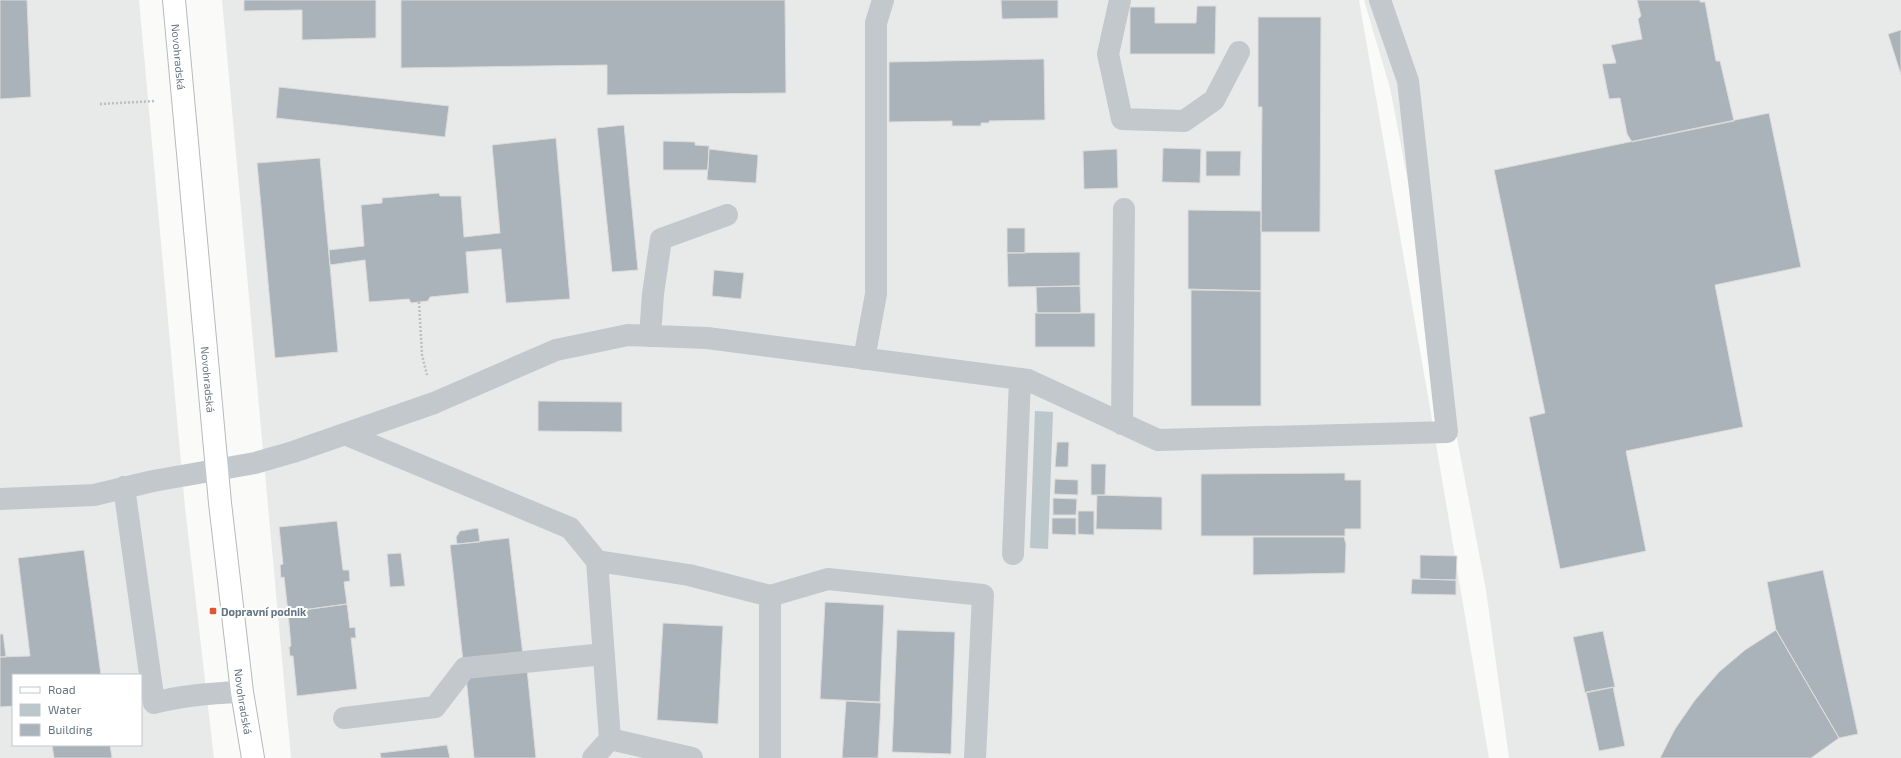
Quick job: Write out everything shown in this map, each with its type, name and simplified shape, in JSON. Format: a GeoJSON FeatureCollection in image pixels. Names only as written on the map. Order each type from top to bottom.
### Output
{"type":"FeatureCollection","features":[{"type":"Feature","properties":{"kind":"main road","name":"Novohradská"},"geometry":{"type":"LineString","coordinates":[[174,0],[217,470],[242,692],[253,758]]}},
{"type":"Feature","properties":{"kind":"lane"},"geometry":{"type":"LineString","coordinates":[[864,359],[876,294],[876,23],[883,0]]}},
{"type":"Feature","properties":{"kind":"lane"},"geometry":{"type":"LineString","coordinates":[[1120,0],[1108,54],[1122,119],[1184,121],[1214,100],[1239,52]]}},
{"type":"Feature","properties":{"kind":"lane"},"geometry":{"type":"LineString","coordinates":[[0,499],[94,495],[124,487],[255,463],[434,403],[556,350],[628,335],[707,338],[1028,380],[1158,440],[1447,432],[1408,80],[1380,0]]}},
{"type":"Feature","properties":{"kind":"lane"},"geometry":{"type":"LineString","coordinates":[[1122,424],[1124,209]]}},
{"type":"Feature","properties":{"kind":"lane"},"geometry":{"type":"LineString","coordinates":[[650,336],[653,294],[661,239],[727,215]]}},
{"type":"Feature","properties":{"kind":"lane"},"geometry":{"type":"LineString","coordinates":[[1013,554],[1020,379]]}},
{"type":"Feature","properties":{"kind":"lane"},"geometry":{"type":"LineString","coordinates":[[345,434],[570,528],[597,561],[610,739],[593,758]]}},
{"type":"Feature","properties":{"kind":"lane"},"geometry":{"type":"LineString","coordinates":[[124,487],[154,703],[170,699],[212,693],[242,692]]}},
{"type":"Feature","properties":{"kind":"lane"},"geometry":{"type":"LineString","coordinates":[[597,561],[689,575],[770,596],[828,579],[982,595],[976,758]]}},
{"type":"Feature","properties":{"kind":"lane"},"geometry":{"type":"LineString","coordinates":[[770,596],[770,758]]}},
{"type":"Feature","properties":{"kind":"lane"},"geometry":{"type":"LineString","coordinates":[[344,718],[435,707],[465,668],[604,654]]}},
{"type":"Feature","properties":{"kind":"lane"},"geometry":{"type":"LineString","coordinates":[[610,739],[692,758]]}},
{"type":"Feature","properties":{"kind":"path"},"geometry":{"type":"LineString","coordinates":[[100,104],[154,102]]}},
{"type":"Feature","properties":{"kind":"path"},"geometry":{"type":"LineString","coordinates":[[419,302],[422,355],[434,403]]}},
{"type":"Feature","properties":{"kind":"shaded area"},"geometry":{"type":"Polygon","coordinates":[[[0,0],[139,0],[185,507],[214,758],[0,758],[0,0]]]}},
{"type":"Feature","properties":{"kind":"shaded area"},"geometry":{"type":"Polygon","coordinates":[[[222,0],[1359,0],[1489,758],[291,758],[222,0]]]}},
{"type":"Feature","properties":{"kind":"shaded area"},"geometry":{"type":"Polygon","coordinates":[[[1364,0],[1901,0],[1901,758],[1509,758],[1486,590],[1390,88],[1364,0]]]}},
{"type":"Feature","properties":{"kind":"water"},"geometry":{"type":"Polygon","coordinates":[[[1035,411],[1053,412],[1048,549],[1030,548],[1035,411]]]}},
{"type":"Feature","properties":{"kind":"building"},"geometry":{"type":"Polygon","coordinates":[[[0,0],[27,0],[31,97],[0,99],[0,0]]]}},
{"type":"Feature","properties":{"kind":"building"},"geometry":{"type":"Polygon","coordinates":[[[244,0],[376,0],[376,38],[302,40],[302,10],[244,11],[244,0]]]}},
{"type":"Feature","properties":{"kind":"building"},"geometry":{"type":"Polygon","coordinates":[[[401,0],[785,0],[786,93],[607,95],[607,65],[401,68],[401,0]]]}},
{"type":"Feature","properties":{"kind":"building"},"geometry":{"type":"Polygon","coordinates":[[[1001,0],[1058,0],[1058,18],[1002,19],[1001,0]]]}},
{"type":"Feature","properties":{"kind":"building"},"geometry":{"type":"Polygon","coordinates":[[[1637,0],[1700,0],[1700,2],[1705,2],[1716,61],[1720,61],[1734,121],[1632,142],[1627,134],[1620,98],[1609,99],[1602,64],[1616,63],[1611,45],[1642,39],[1638,19],[1641,16],[1637,0]]]}},
{"type":"Feature","properties":{"kind":"building"},"geometry":{"type":"Polygon","coordinates":[[[1197,6],[1216,6],[1215,54],[1130,54],[1130,7],[1155,7],[1155,23],[1196,23],[1197,6]]]}},
{"type":"Feature","properties":{"kind":"building"},"geometry":{"type":"Polygon","coordinates":[[[1258,17],[1321,17],[1320,232],[1261,232],[1262,107],[1258,107],[1258,17]]]}},
{"type":"Feature","properties":{"kind":"building"},"geometry":{"type":"Polygon","coordinates":[[[1901,30],[1901,75],[1888,34],[1901,30]]]}},
{"type":"Feature","properties":{"kind":"building"},"geometry":{"type":"Polygon","coordinates":[[[1044,59],[1045,120],[989,121],[989,123],[981,123],[981,126],[952,126],[952,121],[889,122],[889,62],[1044,59]]]}},
{"type":"Feature","properties":{"kind":"building"},"geometry":{"type":"Polygon","coordinates":[[[279,87],[449,106],[445,137],[276,118],[279,87]]]}},
{"type":"Feature","properties":{"kind":"building"},"geometry":{"type":"Polygon","coordinates":[[[1769,113],[1801,267],[1715,285],[1743,427],[1626,451],[1646,551],[1560,569],[1529,417],[1545,413],[1494,170],[1769,113]]]}},
{"type":"Feature","properties":{"kind":"building"},"geometry":{"type":"Polygon","coordinates":[[[624,125],[638,270],[612,272],[597,128],[624,125]]]}},
{"type":"Feature","properties":{"kind":"building"},"geometry":{"type":"Polygon","coordinates":[[[556,138],[570,299],[506,303],[501,249],[466,252],[469,293],[430,297],[428,301],[411,303],[409,299],[369,302],[365,260],[330,265],[329,250],[364,246],[361,205],[382,203],[382,198],[439,193],[440,196],[461,196],[464,237],[500,233],[492,145],[556,138]]]}},
{"type":"Feature","properties":{"kind":"building"},"geometry":{"type":"Polygon","coordinates":[[[663,141],[695,142],[695,145],[709,146],[708,170],[663,170],[663,141]]]}},
{"type":"Feature","properties":{"kind":"building"},"geometry":{"type":"Polygon","coordinates":[[[1163,148],[1201,149],[1200,183],[1162,182],[1163,148]]]}},
{"type":"Feature","properties":{"kind":"building"},"geometry":{"type":"Polygon","coordinates":[[[709,149],[758,155],[756,183],[707,180],[709,149]]]}},
{"type":"Feature","properties":{"kind":"building"},"geometry":{"type":"Polygon","coordinates":[[[1117,149],[1118,188],[1084,189],[1083,151],[1117,149]]]}},
{"type":"Feature","properties":{"kind":"building"},"geometry":{"type":"Polygon","coordinates":[[[1206,151],[1241,151],[1240,176],[1206,176],[1206,151]]]}},
{"type":"Feature","properties":{"kind":"building"},"geometry":{"type":"Polygon","coordinates":[[[320,158],[338,352],[275,358],[257,163],[320,158]]]}},
{"type":"Feature","properties":{"kind":"building"},"geometry":{"type":"Polygon","coordinates":[[[1188,210],[1261,211],[1261,291],[1188,289],[1188,210]]]}},
{"type":"Feature","properties":{"kind":"building"},"geometry":{"type":"Polygon","coordinates":[[[1007,228],[1025,228],[1025,253],[1007,253],[1007,228]]]}},
{"type":"Feature","properties":{"kind":"building"},"geometry":{"type":"Polygon","coordinates":[[[1080,252],[1080,286],[1008,287],[1007,253],[1080,252]]]}},
{"type":"Feature","properties":{"kind":"building"},"geometry":{"type":"Polygon","coordinates":[[[714,270],[744,273],[741,299],[712,296],[714,270]]]}},
{"type":"Feature","properties":{"kind":"building"},"geometry":{"type":"Polygon","coordinates":[[[1080,286],[1081,313],[1037,313],[1036,287],[1080,286]]]}},
{"type":"Feature","properties":{"kind":"building"},"geometry":{"type":"Polygon","coordinates":[[[1191,290],[1261,291],[1261,406],[1191,406],[1191,290]]]}},
{"type":"Feature","properties":{"kind":"building"},"geometry":{"type":"Polygon","coordinates":[[[1035,313],[1095,313],[1095,347],[1035,347],[1035,313]]]}},
{"type":"Feature","properties":{"kind":"building"},"geometry":{"type":"Polygon","coordinates":[[[538,401],[622,402],[622,432],[538,431],[538,401]]]}},
{"type":"Feature","properties":{"kind":"building"},"geometry":{"type":"Polygon","coordinates":[[[1057,442],[1069,442],[1068,467],[1055,467],[1057,442]]]}},
{"type":"Feature","properties":{"kind":"building"},"geometry":{"type":"Polygon","coordinates":[[[1091,464],[1106,464],[1105,495],[1091,495],[1091,464]]]}},
{"type":"Feature","properties":{"kind":"building"},"geometry":{"type":"Polygon","coordinates":[[[1345,473],[1345,480],[1361,480],[1361,529],[1345,529],[1345,536],[1201,536],[1201,474],[1345,473]]]}},
{"type":"Feature","properties":{"kind":"building"},"geometry":{"type":"Polygon","coordinates":[[[1055,479],[1078,480],[1078,495],[1054,494],[1055,479]]]}},
{"type":"Feature","properties":{"kind":"building"},"geometry":{"type":"Polygon","coordinates":[[[1097,495],[1162,497],[1162,530],[1096,529],[1097,495]]]}},
{"type":"Feature","properties":{"kind":"building"},"geometry":{"type":"Polygon","coordinates":[[[1053,498],[1077,499],[1076,515],[1053,515],[1053,498]]]}},
{"type":"Feature","properties":{"kind":"building"},"geometry":{"type":"Polygon","coordinates":[[[1078,511],[1094,511],[1094,535],[1078,534],[1078,511]]]}},
{"type":"Feature","properties":{"kind":"building"},"geometry":{"type":"Polygon","coordinates":[[[1052,518],[1076,518],[1076,535],[1052,534],[1052,518]]]}},
{"type":"Feature","properties":{"kind":"building"},"geometry":{"type":"Polygon","coordinates":[[[337,521],[343,570],[349,570],[350,581],[344,582],[347,604],[288,612],[284,577],[281,578],[280,565],[283,564],[279,527],[337,521]]]}},
{"type":"Feature","properties":{"kind":"building"},"geometry":{"type":"Polygon","coordinates":[[[478,528],[480,542],[457,544],[456,537],[460,531],[478,528]]]}},
{"type":"Feature","properties":{"kind":"building"},"geometry":{"type":"Polygon","coordinates":[[[1253,537],[1344,537],[1346,544],[1345,573],[1253,575],[1253,537]]]}},
{"type":"Feature","properties":{"kind":"building"},"geometry":{"type":"Polygon","coordinates":[[[509,538],[523,655],[463,661],[450,545],[509,538]]]}},
{"type":"Feature","properties":{"kind":"building"},"geometry":{"type":"Polygon","coordinates":[[[84,550],[101,674],[12,674],[12,706],[0,707],[0,657],[30,656],[18,558],[84,550]]]}},
{"type":"Feature","properties":{"kind":"building"},"geometry":{"type":"Polygon","coordinates":[[[401,553],[405,586],[390,587],[387,554],[401,553]]]}},
{"type":"Feature","properties":{"kind":"building"},"geometry":{"type":"Polygon","coordinates":[[[1420,555],[1457,556],[1456,580],[1420,579],[1420,555]]]}},
{"type":"Feature","properties":{"kind":"building"},"geometry":{"type":"Polygon","coordinates":[[[1823,570],[1858,734],[1839,738],[1776,630],[1767,582],[1823,570]]]}},
{"type":"Feature","properties":{"kind":"building"},"geometry":{"type":"Polygon","coordinates":[[[1412,579],[1456,580],[1456,595],[1411,594],[1412,579]]]}},
{"type":"Feature","properties":{"kind":"building"},"geometry":{"type":"Polygon","coordinates":[[[825,602],[884,605],[880,702],[820,699],[825,602]]]}},
{"type":"Feature","properties":{"kind":"building"},"geometry":{"type":"Polygon","coordinates":[[[347,604],[350,628],[355,627],[356,638],[351,638],[357,689],[297,696],[293,656],[290,656],[289,647],[291,646],[288,612],[347,604]]]}},
{"type":"Feature","properties":{"kind":"building"},"geometry":{"type":"Polygon","coordinates":[[[663,623],[723,626],[718,724],[657,720],[663,623]]]}},
{"type":"Feature","properties":{"kind":"building"},"geometry":{"type":"Polygon","coordinates":[[[897,630],[955,632],[951,754],[892,752],[897,630]]]}},
{"type":"Feature","properties":{"kind":"building"},"geometry":{"type":"Polygon","coordinates":[[[1776,630],[1839,738],[1811,758],[1660,758],[1675,729],[1695,700],[1719,672],[1745,650],[1776,630]]]}},
{"type":"Feature","properties":{"kind":"building"},"geometry":{"type":"Polygon","coordinates":[[[1603,631],[1615,687],[1585,693],[1573,637],[1603,631]]]}},
{"type":"Feature","properties":{"kind":"building"},"geometry":{"type":"Polygon","coordinates":[[[0,634],[3,634],[6,657],[0,657],[0,634]]]}},
{"type":"Feature","properties":{"kind":"building"},"geometry":{"type":"Polygon","coordinates":[[[527,669],[536,758],[474,758],[466,676],[527,669]]]}},
{"type":"Feature","properties":{"kind":"building"},"geometry":{"type":"Polygon","coordinates":[[[1613,687],[1625,746],[1599,751],[1586,692],[1613,687]]]}},
{"type":"Feature","properties":{"kind":"building"},"geometry":{"type":"Polygon","coordinates":[[[846,701],[881,703],[878,758],[842,758],[846,701]]]}},
{"type":"Feature","properties":{"kind":"building"},"geometry":{"type":"Polygon","coordinates":[[[447,745],[450,758],[381,758],[380,753],[447,745]]]}},
{"type":"Feature","properties":{"kind":"building"},"geometry":{"type":"Polygon","coordinates":[[[52,746],[110,746],[112,758],[54,758],[52,746]]]}},
{"type":"Feature","properties":{"kind":"place","name":"Dopravní podnik"},"geometry":{"type":"Point","coordinates":[213,611]}}]}
